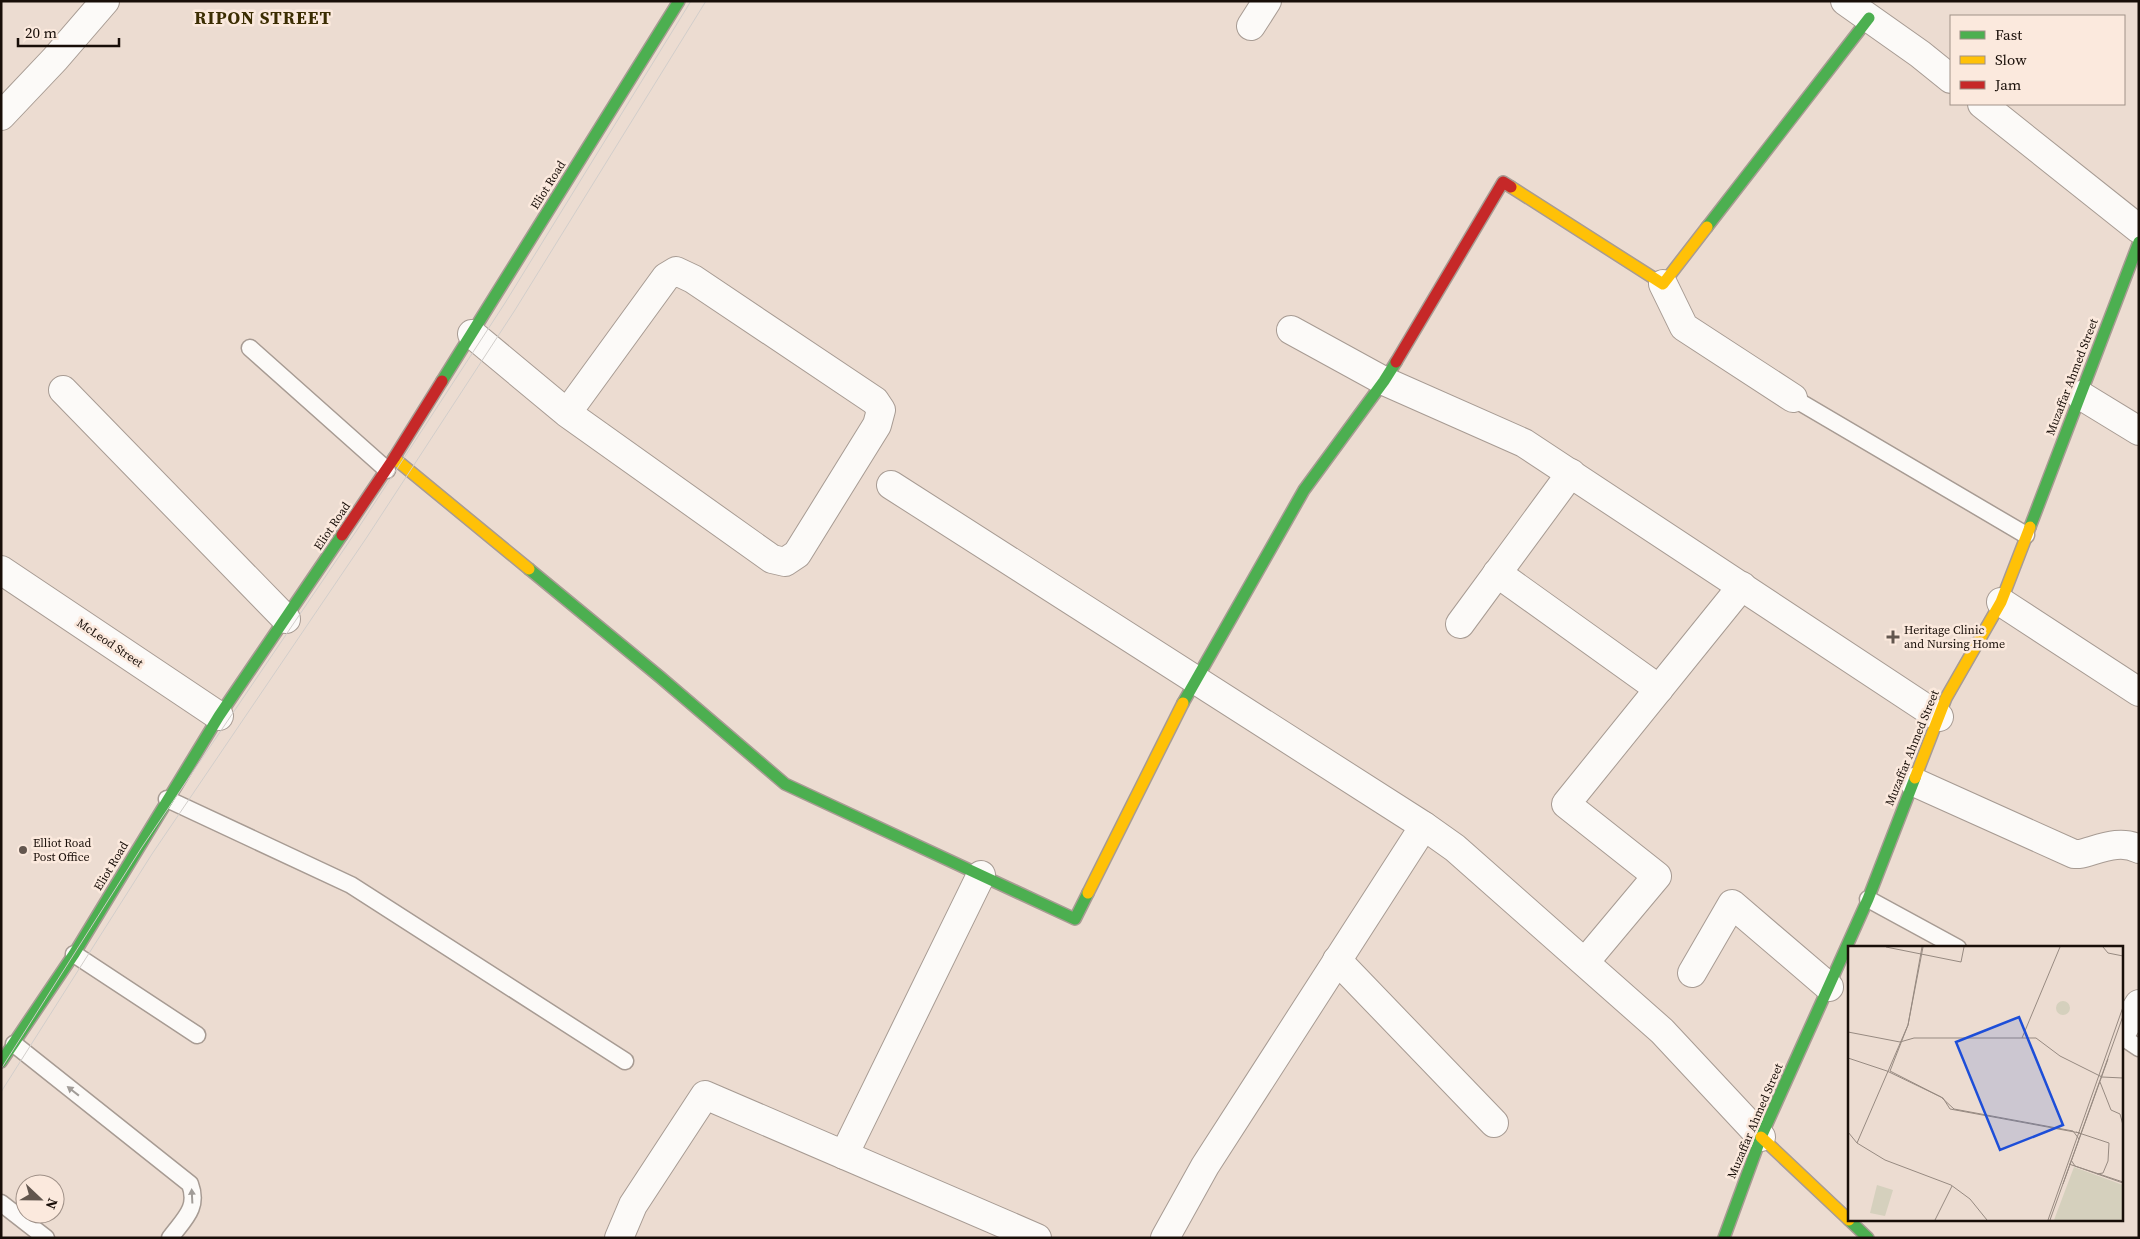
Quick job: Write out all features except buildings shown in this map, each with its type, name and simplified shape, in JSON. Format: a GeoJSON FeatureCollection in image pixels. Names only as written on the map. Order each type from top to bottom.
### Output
{"type":"FeatureCollection","features":[{"type":"Feature","properties":{"kind":"street"},"geometry":{"type":"LineString","coordinates":[[1,116],[55,59],[105,1]]}},
{"type":"Feature","properties":{"kind":"street","name":"Eliot Road"},"geometry":{"type":"LineString","coordinates":[[1,1062],[74,954],[166,799],[219,716],[390,464],[679,1]]}},
{"type":"Feature","properties":{"kind":"street"},"geometry":{"type":"LineString","coordinates":[[1252,26],[1266,1]]}},
{"type":"Feature","properties":{"kind":"street"},"geometry":{"type":"LineString","coordinates":[[1845,1],[1950,78]]}},
{"type":"Feature","properties":{"kind":"street"},"geometry":{"type":"LineString","coordinates":[[1663,284],[1869,18]]}},
{"type":"Feature","properties":{"kind":"street"},"geometry":{"type":"LineString","coordinates":[[1983,105],[2139,228]]}},
{"type":"Feature","properties":{"kind":"street"},"geometry":{"type":"LineString","coordinates":[[390,464],[660,677],[785,784],[1075,919],[1195,679],[1304,490],[1384,381],[1503,182],[1663,284],[1684,327],[1793,398]]}},
{"type":"Feature","properties":{"kind":"street","name":"Muzaffar Ahmed Street"},"geometry":{"type":"LineString","coordinates":[[1724,1238],[1761,1137],[1868,899],[1946,698],[2001,602],[2139,242]]}},
{"type":"Feature","properties":{"kind":"street"},"geometry":{"type":"LineString","coordinates":[[472,334],[566,413],[772,560],[785,562],[797,554],[877,425],[881,410],[875,401],[692,279],[676,272],[666,277],[566,413]]}},
{"type":"Feature","properties":{"kind":"street"},"geometry":{"type":"LineString","coordinates":[[1291,330],[1384,381],[1524,443],[1939,716]]}},
{"type":"Feature","properties":{"kind":"street"},"geometry":{"type":"LineString","coordinates":[[63,390],[286,619]]}},
{"type":"Feature","properties":{"kind":"street"},"geometry":{"type":"LineString","coordinates":[[2080,395],[2139,431]]}},
{"type":"Feature","properties":{"kind":"street"},"geometry":{"type":"LineString","coordinates":[[1460,624],[1572,474]]}},
{"type":"Feature","properties":{"kind":"street"},"geometry":{"type":"LineString","coordinates":[[891,486],[1195,679],[1424,826],[1455,848],[1662,1031],[1761,1137],[1848,1219]]}},
{"type":"Feature","properties":{"kind":"street","name":"McLeod Street"},"geometry":{"type":"LineString","coordinates":[[1,570],[219,716]]}},
{"type":"Feature","properties":{"kind":"street"},"geometry":{"type":"LineString","coordinates":[[1498,573],[1659,689]]}},
{"type":"Feature","properties":{"kind":"street"},"geometry":{"type":"LineString","coordinates":[[1584,962],[1657,876],[1566,804],[1742,586]]}},
{"type":"Feature","properties":{"kind":"street"},"geometry":{"type":"LineString","coordinates":[[2001,602],[2139,692]]}},
{"type":"Feature","properties":{"kind":"street"},"geometry":{"type":"LineString","coordinates":[[1914,782],[2074,854],[2118,844],[2125,844],[2139,849]]}},
{"type":"Feature","properties":{"kind":"street"},"geometry":{"type":"LineString","coordinates":[[1165,1238],[1205,1166],[1424,826]]}},
{"type":"Feature","properties":{"kind":"street"},"geometry":{"type":"LineString","coordinates":[[844,1155],[981,875]]}},
{"type":"Feature","properties":{"kind":"street"},"geometry":{"type":"LineString","coordinates":[[1692,973],[1732,904],[1829,987]]}},
{"type":"Feature","properties":{"kind":"street"},"geometry":{"type":"LineString","coordinates":[[1337,960],[1494,1123]]}},
{"type":"Feature","properties":{"kind":"street"},"geometry":{"type":"LineString","coordinates":[[2122,1033],[2139,1004]]}},
{"type":"Feature","properties":{"kind":"street"},"geometry":{"type":"LineString","coordinates":[[619,1238],[633,1205],[706,1095],[1037,1238]]}},
{"type":"Feature","properties":{"kind":"street"},"geometry":{"type":"LineString","coordinates":[[1851,1222],[1868,1238]]}},
{"type":"Feature","properties":{"kind":"lane"},"geometry":{"type":"LineString","coordinates":[[250,348],[390,464]]}},
{"type":"Feature","properties":{"kind":"lane"},"geometry":{"type":"LineString","coordinates":[[1793,398],[2026,535]]}},
{"type":"Feature","properties":{"kind":"lane"},"geometry":{"type":"LineString","coordinates":[[166,799],[351,885],[625,1061]]}},
{"type":"Feature","properties":{"kind":"lane"},"geometry":{"type":"LineString","coordinates":[[1868,899],[1954,946]]}},
{"type":"Feature","properties":{"kind":"lane"},"geometry":{"type":"LineString","coordinates":[[74,954],[198,1035]]}},
{"type":"Feature","properties":{"kind":"lane"},"geometry":{"type":"LineString","coordinates":[[2122,1036],[2139,1048]]}},
{"type":"Feature","properties":{"kind":"lane"},"geometry":{"type":"LineString","coordinates":[[14,1044],[190,1184],[194,1194],[192,1208],[170,1238]]}},
{"type":"Feature","properties":{"kind":"lane"},"geometry":{"type":"LineString","coordinates":[[1,1204],[46,1238]]}},
{"type":"Feature","properties":{"kind":"tram line"},"geometry":{"type":"LineString","coordinates":[[1,1069],[142,847],[357,530],[505,303],[691,1]]}},
{"type":"Feature","properties":{"kind":"tram line"},"geometry":{"type":"LineString","coordinates":[[1,1092],[152,854],[367,537],[515,310],[706,1]]}},
{"type":"Feature","properties":{"kind":"traffic: fast"},"geometry":{"type":"LineString","coordinates":[[442,381],[679,1]]}},
{"type":"Feature","properties":{"kind":"traffic: fast"},"geometry":{"type":"LineString","coordinates":[[1707,227],[1869,18]]}},
{"type":"Feature","properties":{"kind":"traffic: fast"},"geometry":{"type":"LineString","coordinates":[[2030,527],[2139,242]]}},
{"type":"Feature","properties":{"kind":"traffic: fast"},"geometry":{"type":"LineString","coordinates":[[1183,703],[1304,490],[1396,362]]}},
{"type":"Feature","properties":{"kind":"traffic: fast"},"geometry":{"type":"LineString","coordinates":[[1,1062],[74,954],[219,716],[342,535]]}},
{"type":"Feature","properties":{"kind":"traffic: fast"},"geometry":{"type":"LineString","coordinates":[[529,569],[660,677],[785,784],[1075,919],[1088,893]]}},
{"type":"Feature","properties":{"kind":"traffic: fast"},"geometry":{"type":"LineString","coordinates":[[1724,1238],[1761,1137],[1868,899],[1915,778]]}},
{"type":"Feature","properties":{"kind":"traffic: fast"},"geometry":{"type":"LineString","coordinates":[[1851,1222],[1868,1238]]}},
{"type":"Feature","properties":{"kind":"traffic: slow"},"geometry":{"type":"LineString","coordinates":[[1511,187],[1663,284],[1707,227]]}},
{"type":"Feature","properties":{"kind":"traffic: slow"},"geometry":{"type":"LineString","coordinates":[[394,458],[529,569]]}},
{"type":"Feature","properties":{"kind":"traffic: slow"},"geometry":{"type":"LineString","coordinates":[[1915,778],[1946,698],[2001,602],[2030,527]]}},
{"type":"Feature","properties":{"kind":"traffic: slow"},"geometry":{"type":"LineString","coordinates":[[1088,893],[1183,703]]}},
{"type":"Feature","properties":{"kind":"traffic: slow"},"geometry":{"type":"LineString","coordinates":[[1761,1137],[1848,1219]]}},
{"type":"Feature","properties":{"kind":"traffic: jam"},"geometry":{"type":"LineString","coordinates":[[1396,362],[1503,182],[1511,187]]}},
{"type":"Feature","properties":{"kind":"traffic: jam"},"geometry":{"type":"LineString","coordinates":[[342,535],[394,458],[442,381]]}},
{"type":"Feature","properties":{"kind":"place","name":"Heritage Clinic and Nursing Home"},"geometry":{"type":"Point","coordinates":[1893,637]}},
{"type":"Feature","properties":{"kind":"place","name":"Elliot Road Post Office"},"geometry":{"type":"Point","coordinates":[23,850]}},
{"type":"Feature","properties":{"kind":"district","name":"RIPON STREET"},"geometry":{"type":"Point","coordinates":[263,18]}}]}
